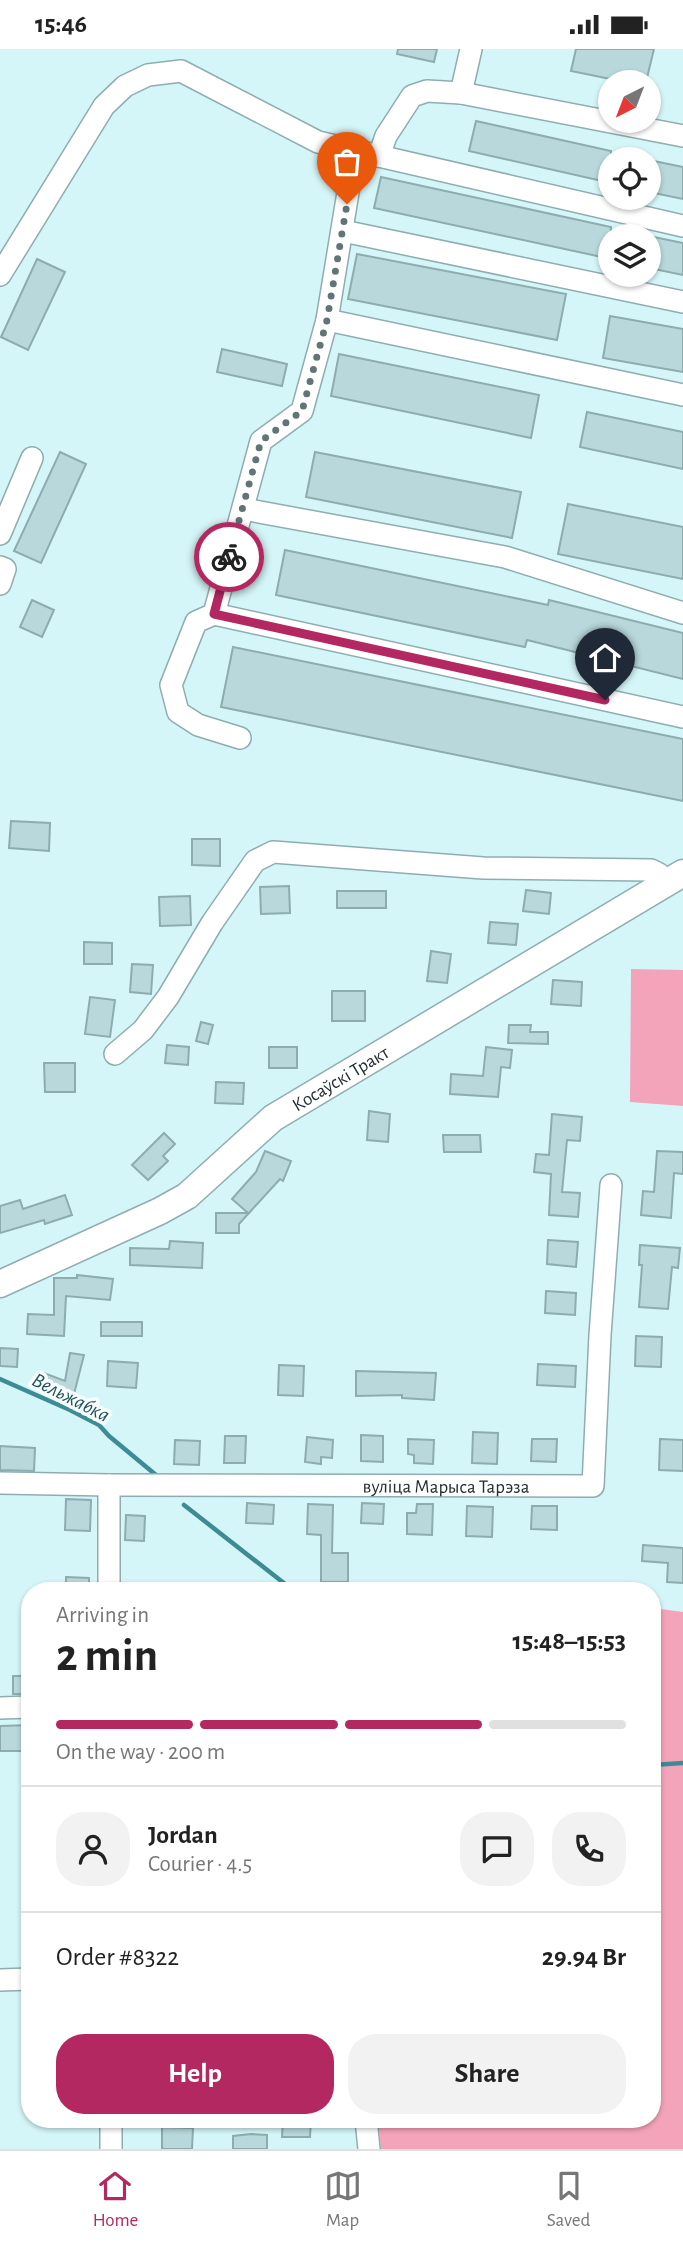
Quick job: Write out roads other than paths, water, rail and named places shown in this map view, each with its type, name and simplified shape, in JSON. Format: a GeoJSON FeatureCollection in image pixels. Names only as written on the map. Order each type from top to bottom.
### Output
{"type":"FeatureCollection","features":[{"type":"Feature","properties":{"kind":"main road","name":"Косаўскі Тракт"},"geometry":{"type":"LineString","coordinates":[[0,1285],[187,1196],[273,1118],[675,878]]}},
{"type":"Feature","properties":{"kind":"street"},"geometry":{"type":"LineString","coordinates":[[461,93],[471,49]]}},
{"type":"Feature","properties":{"kind":"street"},"geometry":{"type":"LineString","coordinates":[[0,275],[104,106],[125,86],[148,75],[181,71],[317,142],[683,226]]}},
{"type":"Feature","properties":{"kind":"street"},"geometry":{"type":"LineString","coordinates":[[379,156],[386,136],[412,96],[428,91],[461,93],[683,136]]}},
{"type":"Feature","properties":{"kind":"street"},"geometry":{"type":"LineString","coordinates":[[214,614],[261,441],[302,411],[327,320],[355,150]]}},
{"type":"Feature","properties":{"kind":"street"},"geometry":{"type":"LineString","coordinates":[[343,231],[683,302]]}},
{"type":"Feature","properties":{"kind":"street"},"geometry":{"type":"LineString","coordinates":[[327,320],[683,395]]}},
{"type":"Feature","properties":{"kind":"street"},"geometry":{"type":"LineString","coordinates":[[0,534],[32,459]]}},
{"type":"Feature","properties":{"kind":"street"},"geometry":{"type":"LineString","coordinates":[[243,509],[505,557],[683,613]]}},
{"type":"Feature","properties":{"kind":"street"},"geometry":{"type":"LineString","coordinates":[[0,567],[5,569],[0,584]]}},
{"type":"Feature","properties":{"kind":"street"},"geometry":{"type":"LineString","coordinates":[[240,738],[198,725],[178,712],[172,685],[196,622],[214,614],[683,717]]}},
{"type":"Feature","properties":{"kind":"street"},"geometry":{"type":"LineString","coordinates":[[115,1054],[143,1030],[167,997],[212,923],[255,861],[273,852],[483,868],[650,870],[675,878]]}},
{"type":"Feature","properties":{"kind":"street","name":"вуліца Марыса Тарэза"},"geometry":{"type":"LineString","coordinates":[[0,1483],[593,1486],[611,1185]]}},
{"type":"Feature","properties":{"kind":"street"},"geometry":{"type":"LineString","coordinates":[[108,1582],[109,1485]]}},
{"type":"Feature","properties":{"kind":"street"},"geometry":{"type":"LineString","coordinates":[[0,1708],[21,1707]]}},
{"type":"Feature","properties":{"kind":"street"},"geometry":{"type":"LineString","coordinates":[[0,1980],[21,1979]]}},
{"type":"Feature","properties":{"kind":"street"},"geometry":{"type":"LineString","coordinates":[[111,2128],[111,2149]]}},
{"type":"Feature","properties":{"kind":"street"},"geometry":{"type":"LineString","coordinates":[[367,2128],[369,2149]]}},
{"type":"Feature","properties":{"kind":"waterway","name":"Вельжабка"},"geometry":{"type":"LineString","coordinates":[[0,1379],[99,1425],[156,1475]]}},
{"type":"Feature","properties":{"kind":"waterway","name":"Вельжабка"},"geometry":{"type":"LineString","coordinates":[[184,1505],[282,1582]]}},
{"type":"Feature","properties":{"kind":"waterway","name":"Вельжабка"},"geometry":{"type":"LineString","coordinates":[[661,1764],[683,1763]]}}]}
